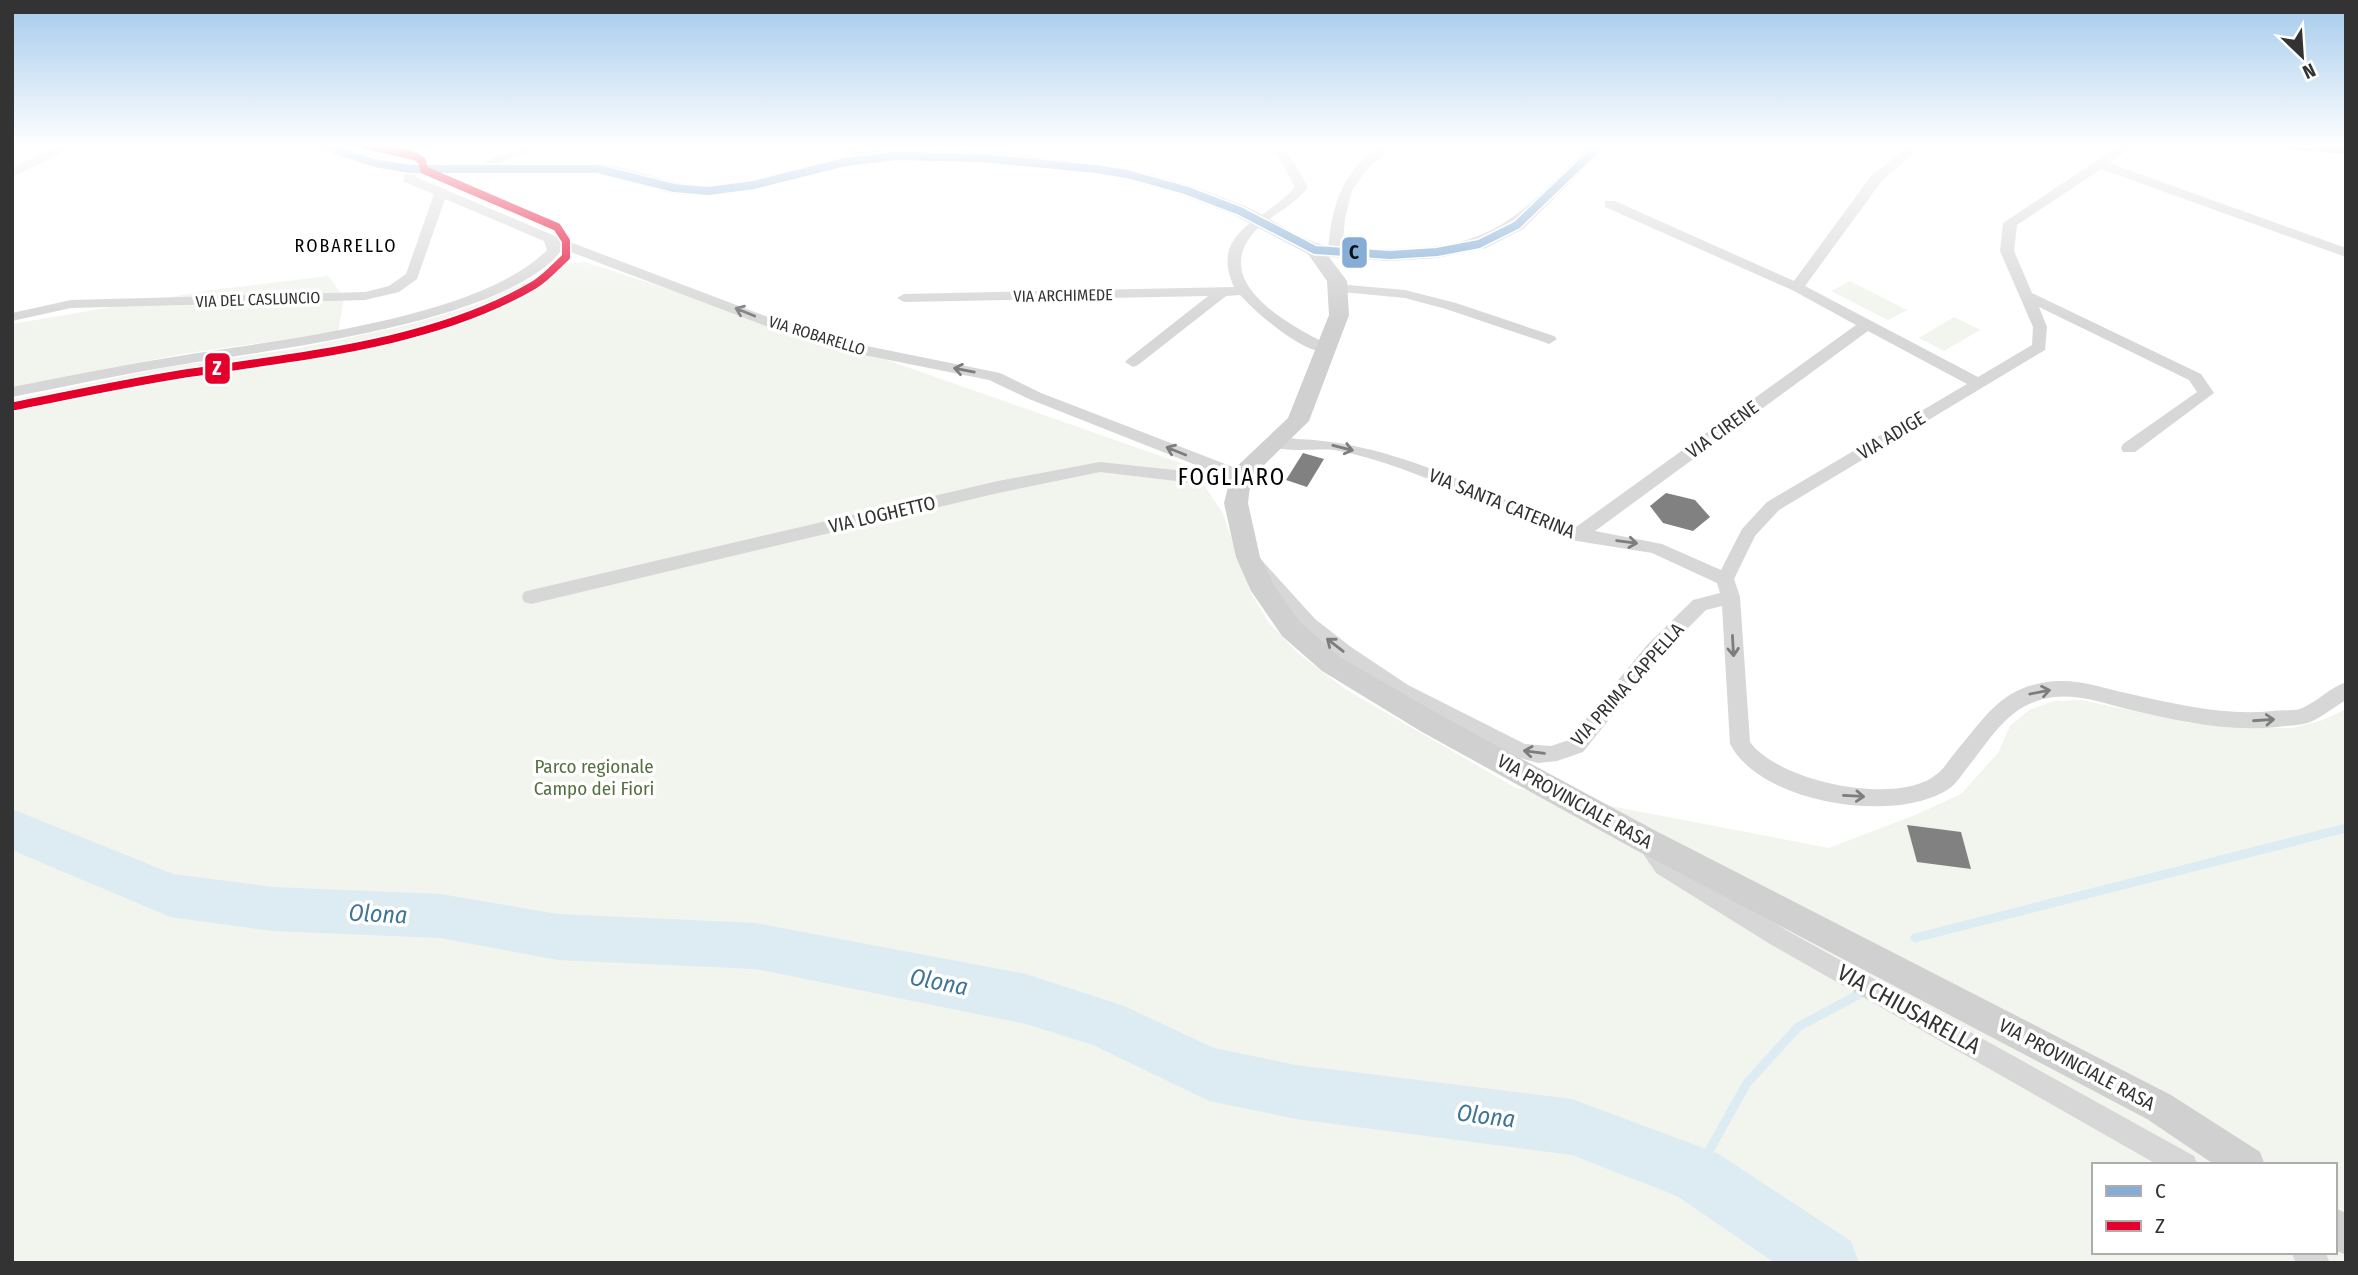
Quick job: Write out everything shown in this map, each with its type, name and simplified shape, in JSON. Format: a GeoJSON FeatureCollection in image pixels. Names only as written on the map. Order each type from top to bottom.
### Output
{"type":"FeatureCollection","features":[{"type":"Feature","properties":{"kind":"main road"},"geometry":{"type":"LineString","coordinates":[[1220,204],[1325,251],[1437,253],[1479,244],[1517,225],[1538,204]]}},
{"type":"Feature","properties":{"kind":"main road"},"geometry":{"type":"LineString","coordinates":[[1238,479],[1298,421],[1327,349],[1339,315],[1337,281],[1325,251]]}},
{"type":"Feature","properties":{"kind":"main road","name":"VIA PROVINCIALE RASA"},"geometry":{"type":"LineString","coordinates":[[1238,479],[1236,503],[1248,557],[1264,591],[1291,629],[1331,664],[1645,840],[2159,1107],[2244,1163]]}},
{"type":"Feature","properties":{"kind":"street","name":"VIA DEL CASLUNCIO"},"geometry":{"type":"LineString","coordinates":[[12,317],[71,304],[365,296],[394,289],[412,276],[437,204]]}},
{"type":"Feature","properties":{"kind":"street","name":"VIA ROBARELLO"},"geometry":{"type":"LineString","coordinates":[[470,204],[550,239],[784,328],[844,346],[994,376],[1035,396],[1238,479]]}},
{"type":"Feature","properties":{"kind":"street"},"geometry":{"type":"LineString","coordinates":[[1287,204],[1245,234],[1234,251],[1234,273],[1244,291],[1275,323],[1327,349]]}},
{"type":"Feature","properties":{"kind":"street"},"geometry":{"type":"LineString","coordinates":[[1325,251],[1341,204]]}},
{"type":"Feature","properties":{"kind":"street"},"geometry":{"type":"LineString","coordinates":[[1611,204],[1797,286],[1978,383]]}},
{"type":"Feature","properties":{"kind":"street"},"geometry":{"type":"LineString","coordinates":[[1797,286],[1857,204]]}},
{"type":"Feature","properties":{"kind":"street","name":"VIA ADIGE"},"geometry":{"type":"LineString","coordinates":[[1728,588],[1748,533],[1773,506],[2040,347],[2040,327],[2007,251],[2010,223],[2038,204]]}},
{"type":"Feature","properties":{"kind":"street"},"geometry":{"type":"LineString","coordinates":[[2211,204],[2346,253]]}},
{"type":"Feature","properties":{"kind":"street"},"geometry":{"type":"LineString","coordinates":[[12,392],[177,360],[342,335],[442,310],[519,279],[542,265],[554,251],[550,239]]}},
{"type":"Feature","properties":{"kind":"street"},"geometry":{"type":"LineString","coordinates":[[1337,288],[1405,294],[1549,338]]}},
{"type":"Feature","properties":{"kind":"street"},"geometry":{"type":"LineString","coordinates":[[1133,362],[1223,291]]}},
{"type":"Feature","properties":{"kind":"street","name":"VIA ARCHIMEDE"},"geometry":{"type":"LineString","coordinates":[[904,298],[1244,291]]}},
{"type":"Feature","properties":{"kind":"street"},"geometry":{"type":"LineString","coordinates":[[2027,296],[2195,377],[2206,393],[2129,448]]}},
{"type":"Feature","properties":{"kind":"street","name":"VIA CIRENE"},"geometry":{"type":"LineString","coordinates":[[1577,535],[1867,324]]}},
{"type":"Feature","properties":{"kind":"street","name":"VIA SANTA CATERINA"},"geometry":{"type":"LineString","coordinates":[[1275,443],[1333,445],[1396,461],[1577,535],[1656,548],[1728,588]]}},
{"type":"Feature","properties":{"kind":"street","name":"VIA LOGHETTO"},"geometry":{"type":"LineString","coordinates":[[531,597],[999,487],[1100,467],[1238,479]]}},
{"type":"Feature","properties":{"kind":"street","name":"VIA PRIMA CAPPELLA"},"geometry":{"type":"LineString","coordinates":[[1248,557],[1266,573],[1306,622],[1358,663],[1408,695],[1489,737],[1526,752],[1558,755],[1576,746],[1654,650],[1681,623],[1700,605],[1728,588]]}},
{"type":"Feature","properties":{"kind":"street"},"geometry":{"type":"LineString","coordinates":[[1728,588],[1740,744],[1747,754],[1776,775],[1804,787],[1845,796],[1894,797],[1923,791],[1944,781],[2008,704],[2031,693],[2058,689],[2079,690],[2196,717],[2255,721],[2304,716],[2346,690]]}},
{"type":"Feature","properties":{"kind":"street","name":"VIA CHIUSARELLA"},"geometry":{"type":"LineString","coordinates":[[1645,840],[1664,866],[1696,888],[1778,937],[2181,1163]]}},
{"type":"Feature","properties":{"kind":"green space","name":"Parco regionale Campo dei Fiori"},"geometry":{"type":"Polygon","coordinates":[[[585,262],[884,359],[1192,467],[1222,512],[1251,593],[1269,623],[1298,653],[1345,689],[1516,788],[1829,848],[1961,794],[1998,753],[2010,726],[2029,710],[2054,701],[2081,700],[2189,723],[2247,728],[2293,728],[2323,720],[2346,709],[2346,1263],[12,1263],[12,400],[162,368],[300,348],[400,327],[471,307],[564,264],[585,262]]]}},
{"type":"Feature","properties":{"kind":"green space"},"geometry":{"type":"Polygon","coordinates":[[[328,276],[344,297],[338,332],[182,354],[12,387],[12,324],[212,290],[328,276]]]}},
{"type":"Feature","properties":{"kind":"green space"},"geometry":{"type":"Polygon","coordinates":[[[1850,281],[1907,310],[1888,320],[1831,291],[1850,281]]]}},
{"type":"Feature","properties":{"kind":"green space"},"geometry":{"type":"Polygon","coordinates":[[[1954,317],[1980,330],[1944,351],[1919,338],[1954,317]]]}},
{"type":"Feature","properties":{"kind":"building"},"geometry":{"type":"Polygon","coordinates":[[[1303,453],[1324,459],[1307,487],[1286,480],[1303,453]]]}},
{"type":"Feature","properties":{"kind":"building"},"geometry":{"type":"Polygon","coordinates":[[[1666,493],[1695,500],[1710,517],[1693,531],[1663,523],[1650,506],[1666,493]]]}},
{"type":"Feature","properties":{"kind":"building"},"geometry":{"type":"Polygon","coordinates":[[[1907,825],[1961,832],[1971,869],[1917,862],[1907,825]]]}},
{"type":"Feature","properties":{"kind":"waterway"},"geometry":{"type":"LineString","coordinates":[[1915,938],[2346,828]]}},
{"type":"Feature","properties":{"kind":"waterway","name":"Olona"},"geometry":{"type":"LineString","coordinates":[[12,829],[170,895],[273,909],[440,916],[558,937],[756,946],[1026,999],[1105,1024],[1209,1074],[1296,1092],[1572,1127],[1696,1174],[1829,1263]]}},
{"type":"Feature","properties":{"kind":"waterway"},"geometry":{"type":"LineString","coordinates":[[1696,1174],[1747,1083],[1798,1027],[1865,991]]}},
{"type":"Feature","properties":{"kind":"transit line","name":"Z"},"geometry":{"type":"LineString","coordinates":[[15,406],[387,338],[495,305],[537,283],[566,257],[567,249],[566,241],[557,227],[504,204]]}},
{"type":"Feature","properties":{"kind":"transit line","name":"C"},"geometry":{"type":"LineString","coordinates":[[1223,204],[1315,250],[1390,255],[1437,252],[1479,244],[1517,225],[1538,204]]}},
{"type":"Feature","properties":{"kind":"district","name":"ROBARELLO"},"geometry":{"type":"Point","coordinates":[346,246]}},
{"type":"Feature","properties":{"kind":"district","name":"FOGLIARO"},"geometry":{"type":"Point","coordinates":[1232,477]}}]}
